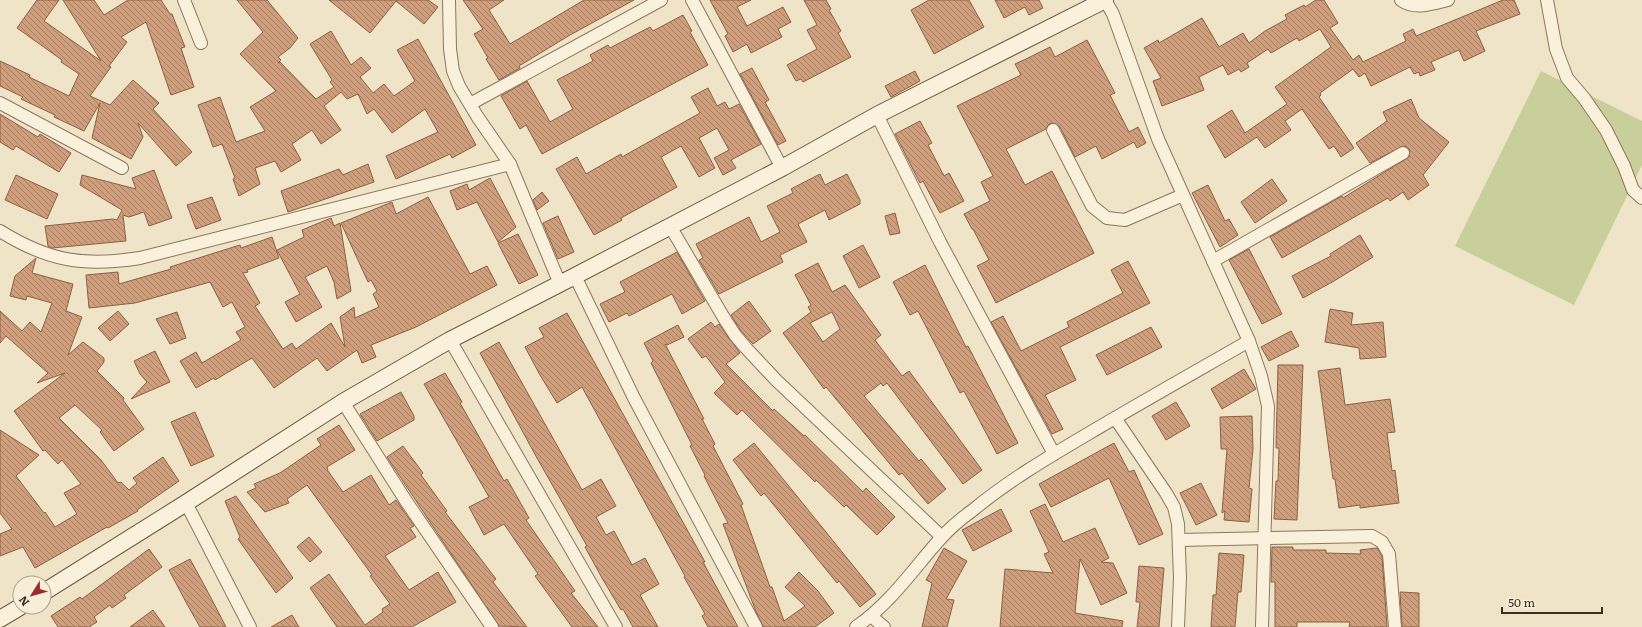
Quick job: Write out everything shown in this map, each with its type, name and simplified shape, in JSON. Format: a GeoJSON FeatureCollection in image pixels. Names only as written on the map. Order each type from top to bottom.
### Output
{"type":"FeatureCollection","features":[{"type":"Feature","properties":{"kind":"street"},"geometry":{"type":"LineString","coordinates":[[184,0],[201,43]]}},
{"type":"Feature","properties":{"kind":"street"},"geometry":{"type":"LineString","coordinates":[[449,0],[450,49],[453,71],[459,86],[470,104],[510,164],[560,284]]}},
{"type":"Feature","properties":{"kind":"street"},"geometry":{"type":"LineString","coordinates":[[470,104],[660,0]]}},
{"type":"Feature","properties":{"kind":"street"},"geometry":{"type":"LineString","coordinates":[[692,0],[782,168]]}},
{"type":"Feature","properties":{"kind":"street"},"geometry":{"type":"LineString","coordinates":[[52,587],[343,402],[450,340],[782,168],[877,115],[1105,0],[1113,14],[1158,140],[1249,341],[1261,376],[1268,406],[1262,627]]}},
{"type":"Feature","properties":{"kind":"street"},"geometry":{"type":"LineString","coordinates":[[1401,0],[1408,5],[1426,6],[1448,0]]}},
{"type":"Feature","properties":{"kind":"street"},"geometry":{"type":"LineString","coordinates":[[1547,0],[1556,49],[1567,78],[1584,98],[1606,130],[1624,166],[1633,190],[1642,198]]}},
{"type":"Feature","properties":{"kind":"street"},"geometry":{"type":"LineString","coordinates":[[0,103],[122,168]]}},
{"type":"Feature","properties":{"kind":"street"},"geometry":{"type":"LineString","coordinates":[[877,115],[940,242],[1054,454]]}},
{"type":"Feature","properties":{"kind":"street"},"geometry":{"type":"LineString","coordinates":[[1053,130],[1092,206],[1107,218],[1125,220],[1183,195]]}},
{"type":"Feature","properties":{"kind":"street"},"geometry":{"type":"LineString","coordinates":[[1213,261],[1403,153]]}},
{"type":"Feature","properties":{"kind":"street"},"geometry":{"type":"LineString","coordinates":[[0,231],[21,244],[46,254],[69,260],[116,262],[140,258],[510,164]]}},
{"type":"Feature","properties":{"kind":"street"},"geometry":{"type":"LineString","coordinates":[[670,226],[724,318],[746,348],[782,385],[942,537]]}},
{"type":"Feature","properties":{"kind":"street"},"geometry":{"type":"LineString","coordinates":[[575,276],[634,398],[756,627]]}},
{"type":"Feature","properties":{"kind":"street"},"geometry":{"type":"LineString","coordinates":[[450,340],[616,627]]}},
{"type":"Feature","properties":{"kind":"street"},"geometry":{"type":"LineString","coordinates":[[856,627],[871,616],[906,581],[942,537],[973,510],[1002,488],[1054,454],[1249,341]]}},
{"type":"Feature","properties":{"kind":"street"},"geometry":{"type":"LineString","coordinates":[[343,402],[406,501],[492,627]]}},
{"type":"Feature","properties":{"kind":"street"},"geometry":{"type":"LineString","coordinates":[[1115,418],[1174,507],[1178,524],[1180,578],[1178,627]]}},
{"type":"Feature","properties":{"kind":"street"},"geometry":{"type":"LineString","coordinates":[[186,503],[250,627]]}},
{"type":"Feature","properties":{"kind":"street"},"geometry":{"type":"LineString","coordinates":[[1178,540],[1372,536],[1382,542],[1389,554],[1395,627]]}},
{"type":"Feature","properties":{"kind":"street"},"geometry":{"type":"LineString","coordinates":[[0,619],[12,611]]}},
{"type":"Feature","properties":{"kind":"street"},"geometry":{"type":"LineString","coordinates":[[871,616],[884,627]]}},
{"type":"Feature","properties":{"kind":"green space"},"geometry":{"type":"Polygon","coordinates":[[[1541,71],[1642,121],[1642,165],[1574,305],[1455,246],[1541,71]]]}},
{"type":"Feature","properties":{"kind":"building"},"geometry":{"type":"Polygon","coordinates":[[[37,0],[59,0],[44,21],[101,61],[63,0],[94,0],[104,15],[128,0],[161,0],[170,14],[172,14],[185,47],[181,48],[194,87],[171,95],[146,22],[121,37],[127,42],[109,66],[111,67],[90,96],[110,105],[133,80],[159,103],[153,109],[192,152],[176,166],[138,123],[143,137],[131,159],[92,138],[100,103],[84,131],[54,117],[55,115],[21,99],[23,97],[0,86],[0,61],[69,96],[79,74],[17,28],[37,0]]]}},
{"type":"Feature","properties":{"kind":"building"},"geometry":{"type":"Polygon","coordinates":[[[237,0],[267,0],[298,38],[290,48],[278,57],[281,60],[278,63],[280,62],[316,99],[334,87],[330,82],[332,80],[310,44],[331,31],[351,65],[361,57],[371,68],[360,77],[373,93],[384,84],[394,96],[415,81],[397,50],[418,39],[476,145],[452,158],[450,154],[396,179],[386,156],[438,132],[425,109],[392,133],[374,109],[367,114],[358,94],[347,99],[341,92],[324,106],[341,130],[321,144],[312,130],[292,144],[301,160],[281,172],[275,161],[255,168],[260,184],[239,196],[233,179],[235,178],[222,144],[213,147],[198,105],[220,97],[236,142],[265,131],[250,107],[276,91],[240,54],[263,32],[237,0]]]}},
{"type":"Feature","properties":{"kind":"building"},"geometry":{"type":"Polygon","coordinates":[[[329,0],[428,0],[438,7],[424,24],[396,1],[370,33],[329,0]]]}},
{"type":"Feature","properties":{"kind":"building"},"geometry":{"type":"Polygon","coordinates":[[[463,0],[504,0],[489,10],[510,44],[584,0],[634,0],[570,35],[499,80],[486,59],[488,58],[474,34],[483,29],[463,0]]]}},
{"type":"Feature","properties":{"kind":"building"},"geometry":{"type":"Polygon","coordinates":[[[710,0],[751,0],[737,7],[747,26],[783,7],[791,22],[778,29],[782,37],[751,53],[747,44],[733,52],[725,36],[728,34],[710,0]]]}},
{"type":"Feature","properties":{"kind":"building"},"geometry":{"type":"Polygon","coordinates":[[[804,0],[826,0],[831,9],[829,10],[841,31],[838,33],[851,57],[803,82],[801,79],[796,81],[787,65],[817,49],[807,30],[817,25],[804,0]]]}},
{"type":"Feature","properties":{"kind":"building"},"geometry":{"type":"Polygon","coordinates":[[[929,0],[969,0],[984,27],[934,54],[911,10],[929,0]]]}},
{"type":"Feature","properties":{"kind":"building"},"geometry":{"type":"Polygon","coordinates":[[[995,0],[1039,0],[1043,8],[1029,15],[1025,7],[1004,18],[995,0]]]}},
{"type":"Feature","properties":{"kind":"building"},"geometry":{"type":"Polygon","coordinates":[[[1316,0],[1324,0],[1338,23],[1330,28],[1353,60],[1359,55],[1363,62],[1406,41],[1403,34],[1413,29],[1416,36],[1503,0],[1514,0],[1520,14],[1476,31],[1485,51],[1464,61],[1459,50],[1431,62],[1435,70],[1420,76],[1419,72],[1414,74],[1410,67],[1371,86],[1365,73],[1359,77],[1353,69],[1320,93],[1321,95],[1319,97],[1354,148],[1341,157],[1334,146],[1329,149],[1302,109],[1285,121],[1291,130],[1265,148],[1257,137],[1225,158],[1207,126],[1232,110],[1245,133],[1287,104],[1275,87],[1331,47],[1320,29],[1299,41],[1297,38],[1271,53],[1268,49],[1247,63],[1249,67],[1241,72],[1239,69],[1228,75],[1223,65],[1199,77],[1204,90],[1162,106],[1153,81],[1161,78],[1144,48],[1158,40],[1159,43],[1202,18],[1219,47],[1243,33],[1249,43],[1265,31],[1287,19],[1285,15],[1304,5],[1305,7],[1316,0]]]}},
{"type":"Feature","properties":{"kind":"building"},"geometry":{"type":"Polygon","coordinates":[[[683,15],[692,31],[690,32],[708,65],[542,154],[526,125],[520,129],[501,96],[527,81],[550,122],[573,109],[557,80],[593,61],[590,55],[608,45],[610,48],[650,27],[653,31],[683,15]]]}},
{"type":"Feature","properties":{"kind":"building"},"geometry":{"type":"Polygon","coordinates":[[[1087,40],[1115,93],[1110,95],[1129,132],[1138,127],[1146,143],[1137,148],[1134,142],[1102,159],[1096,146],[1075,157],[1060,127],[1053,123],[1049,124],[1046,129],[1006,149],[1025,185],[1052,171],[1094,253],[996,303],[977,266],[989,260],[964,214],[990,201],[981,182],[993,176],[957,106],[1021,75],[1015,64],[1050,47],[1055,57],[1087,40]]]}},
{"type":"Feature","properties":{"kind":"building"},"geometry":{"type":"Polygon","coordinates":[[[752,68],[769,100],[765,102],[786,141],[778,145],[740,74],[752,68]]]}},
{"type":"Feature","properties":{"kind":"building"},"geometry":{"type":"Polygon","coordinates":[[[915,71],[920,81],[891,97],[885,86],[915,71]]]}},
{"type":"Feature","properties":{"kind":"building"},"geometry":{"type":"Polygon","coordinates":[[[708,88],[717,106],[725,102],[729,109],[739,104],[761,144],[731,160],[736,168],[723,175],[714,158],[729,150],[717,128],[699,138],[715,168],[699,177],[681,146],[661,157],[677,187],[594,235],[556,169],[577,157],[586,174],[621,154],[622,157],[700,113],[691,97],[708,88]]]}},
{"type":"Feature","properties":{"kind":"building"},"geometry":{"type":"Polygon","coordinates":[[[1411,99],[1419,118],[1449,142],[1423,175],[1429,185],[1408,200],[1403,192],[1390,201],[1388,198],[1282,258],[1270,237],[1342,196],[1343,198],[1409,157],[1410,150],[1403,146],[1370,163],[1356,143],[1387,121],[1383,112],[1411,99]]]}},
{"type":"Feature","properties":{"kind":"building"},"geometry":{"type":"Polygon","coordinates":[[[0,114],[38,137],[40,134],[71,153],[59,172],[16,146],[13,150],[0,142],[0,114]]]}},
{"type":"Feature","properties":{"kind":"building"},"geometry":{"type":"Polygon","coordinates":[[[920,121],[932,143],[928,145],[944,176],[949,173],[964,201],[940,213],[923,181],[920,183],[895,134],[920,121]]]}},
{"type":"Feature","properties":{"kind":"building"},"geometry":{"type":"Polygon","coordinates":[[[368,164],[374,182],[288,212],[281,191],[339,169],[343,175],[368,164]]]}},
{"type":"Feature","properties":{"kind":"building"},"geometry":{"type":"Polygon","coordinates":[[[154,170],[172,218],[149,226],[144,212],[129,217],[123,215],[126,241],[52,248],[48,246],[45,226],[113,219],[117,220],[122,210],[80,185],[82,175],[136,189],[132,178],[154,170]]]}},
{"type":"Feature","properties":{"kind":"building"},"geometry":{"type":"Polygon","coordinates":[[[820,174],[825,185],[847,174],[860,200],[860,204],[829,220],[825,210],[798,224],[807,242],[780,255],[783,262],[719,294],[699,260],[703,258],[696,244],[749,217],[761,242],[780,232],[767,206],[793,193],[791,189],[820,174]]]}},
{"type":"Feature","properties":{"kind":"building"},"geometry":{"type":"Polygon","coordinates":[[[16,175],[58,194],[47,219],[5,200],[16,175]]]}},
{"type":"Feature","properties":{"kind":"building"},"geometry":{"type":"Polygon","coordinates":[[[490,178],[516,227],[498,242],[477,202],[457,210],[450,191],[467,184],[469,190],[490,178]]]}},
{"type":"Feature","properties":{"kind":"building"},"geometry":{"type":"Polygon","coordinates":[[[1272,179],[1287,201],[1255,223],[1241,202],[1272,179]]]}},
{"type":"Feature","properties":{"kind":"building"},"geometry":{"type":"Polygon","coordinates":[[[1208,185],[1225,221],[1229,219],[1238,235],[1220,247],[1192,193],[1208,185]]]}},
{"type":"Feature","properties":{"kind":"building"},"geometry":{"type":"Polygon","coordinates":[[[542,192],[549,201],[537,210],[533,200],[542,192]]]}},
{"type":"Feature","properties":{"kind":"building"},"geometry":{"type":"Polygon","coordinates":[[[212,197],[221,220],[196,229],[187,205],[212,197]]]}},
{"type":"Feature","properties":{"kind":"building"},"geometry":{"type":"Polygon","coordinates":[[[428,197],[470,274],[487,266],[497,285],[416,327],[371,345],[376,357],[362,363],[357,350],[327,371],[317,358],[274,388],[252,358],[215,380],[214,378],[196,388],[180,361],[196,352],[202,363],[241,340],[236,332],[245,327],[232,302],[223,307],[210,282],[135,303],[89,308],[86,275],[118,272],[119,284],[171,269],[170,267],[240,245],[241,248],[272,237],[279,258],[247,270],[248,272],[243,273],[260,303],[255,306],[283,349],[292,343],[296,349],[331,323],[345,347],[340,317],[354,307],[355,318],[379,307],[373,294],[377,291],[371,280],[368,282],[341,223],[392,202],[396,214],[428,197]]]}},
{"type":"Feature","properties":{"kind":"building"},"geometry":{"type":"Polygon","coordinates":[[[895,213],[900,233],[890,235],[885,216],[895,213]]]}},
{"type":"Feature","properties":{"kind":"building"},"geometry":{"type":"Polygon","coordinates":[[[558,216],[574,252],[558,259],[543,223],[558,216]]]}},
{"type":"Feature","properties":{"kind":"building"},"geometry":{"type":"Polygon","coordinates":[[[331,218],[334,226],[340,223],[351,291],[337,299],[334,282],[327,266],[305,277],[322,307],[296,322],[285,302],[300,294],[277,250],[304,237],[302,230],[331,218]]]}},
{"type":"Feature","properties":{"kind":"building"},"geometry":{"type":"Polygon","coordinates":[[[518,234],[538,275],[519,284],[498,243],[518,234]]]}},
{"type":"Feature","properties":{"kind":"building"},"geometry":{"type":"Polygon","coordinates":[[[1360,235],[1373,257],[1303,298],[1292,276],[1331,256],[1330,254],[1360,235]]]}},
{"type":"Feature","properties":{"kind":"building"},"geometry":{"type":"Polygon","coordinates":[[[863,245],[880,277],[859,288],[843,256],[863,245]]]}},
{"type":"Feature","properties":{"kind":"building"},"geometry":{"type":"Polygon","coordinates":[[[1249,249],[1282,314],[1262,324],[1229,260],[1249,249]]]}},
{"type":"Feature","properties":{"kind":"building"},"geometry":{"type":"Polygon","coordinates":[[[677,252],[705,301],[682,314],[672,294],[629,316],[627,313],[609,322],[600,304],[625,292],[620,282],[677,252]]]}},
{"type":"Feature","properties":{"kind":"building"},"geometry":{"type":"Polygon","coordinates":[[[36,258],[32,273],[73,284],[66,311],[82,317],[68,355],[83,342],[104,358],[104,362],[97,371],[124,398],[123,400],[144,429],[114,451],[100,432],[102,430],[75,405],[59,418],[101,460],[118,483],[121,482],[129,490],[137,483],[133,478],[163,457],[179,481],[137,510],[138,511],[35,568],[23,547],[0,556],[0,534],[12,529],[0,513],[0,430],[39,455],[16,476],[55,527],[77,514],[64,493],[81,484],[62,460],[58,464],[45,450],[43,451],[14,411],[65,373],[37,383],[48,373],[6,336],[0,343],[0,311],[22,331],[30,322],[41,332],[52,303],[27,296],[26,300],[10,296],[15,276],[36,258]]]}},
{"type":"Feature","properties":{"kind":"building"},"geometry":{"type":"Polygon","coordinates":[[[1128,261],[1150,303],[1060,347],[1076,380],[1045,395],[1063,429],[1052,434],[991,322],[1003,316],[1021,351],[1069,327],[1067,322],[1123,293],[1111,270],[1128,261]]]}},
{"type":"Feature","properties":{"kind":"building"},"geometry":{"type":"Polygon","coordinates":[[[818,263],[832,292],[845,285],[881,335],[875,340],[902,376],[909,371],[982,470],[963,484],[887,383],[883,386],[881,383],[864,396],[919,461],[921,459],[946,489],[928,504],[902,473],[899,475],[826,387],[824,389],[783,333],[811,312],[808,307],[811,305],[795,275],[818,263]],[[832,312],[810,323],[823,342],[840,329],[832,312]]]}},
{"type":"Feature","properties":{"kind":"building"},"geometry":{"type":"Polygon","coordinates":[[[925,265],[966,347],[968,346],[1018,443],[997,454],[964,391],[960,393],[918,311],[910,315],[893,282],[925,265]]]}},
{"type":"Feature","properties":{"kind":"building"},"geometry":{"type":"Polygon","coordinates":[[[749,301],[771,331],[753,344],[741,331],[731,315],[749,301]]]}},
{"type":"Feature","properties":{"kind":"building"},"geometry":{"type":"Polygon","coordinates":[[[1330,309],[1353,313],[1351,325],[1383,322],[1386,357],[1360,359],[1359,348],[1325,342],[1330,309]]]}},
{"type":"Feature","properties":{"kind":"building"},"geometry":{"type":"Polygon","coordinates":[[[118,311],[129,324],[110,341],[98,328],[118,311]]]}},
{"type":"Feature","properties":{"kind":"building"},"geometry":{"type":"Polygon","coordinates":[[[177,312],[186,338],[170,344],[156,319],[177,312]]]}},
{"type":"Feature","properties":{"kind":"building"},"geometry":{"type":"Polygon","coordinates":[[[567,313],[705,562],[703,562],[738,627],[708,627],[702,616],[705,614],[582,387],[557,403],[540,375],[525,347],[544,337],[539,328],[567,313]]]}},
{"type":"Feature","properties":{"kind":"building"},"geometry":{"type":"Polygon","coordinates":[[[711,322],[715,327],[719,324],[740,353],[726,364],[773,411],[774,409],[804,436],[805,435],[863,492],[866,488],[895,517],[877,535],[846,505],[844,507],[816,480],[815,482],[742,410],[737,415],[714,393],[725,382],[706,356],[702,358],[688,339],[711,322]]]}},
{"type":"Feature","properties":{"kind":"building"},"geometry":{"type":"Polygon","coordinates":[[[678,325],[684,337],[667,345],[665,344],[704,419],[702,419],[715,444],[713,446],[743,504],[741,505],[770,587],[772,587],[784,621],[805,606],[785,587],[799,572],[818,591],[834,613],[815,627],[763,627],[723,524],[728,523],[690,446],[692,445],[651,363],[653,361],[644,343],[678,325]]]}},
{"type":"Feature","properties":{"kind":"building"},"geometry":{"type":"Polygon","coordinates":[[[1151,327],[1162,347],[1107,375],[1096,355],[1151,327]]]}},
{"type":"Feature","properties":{"kind":"building"},"geometry":{"type":"Polygon","coordinates":[[[1291,331],[1299,346],[1269,361],[1261,347],[1291,331]]]}},
{"type":"Feature","properties":{"kind":"building"},"geometry":{"type":"Polygon","coordinates":[[[499,342],[582,490],[601,479],[616,506],[596,517],[606,535],[614,531],[632,565],[645,558],[659,584],[640,595],[658,627],[633,627],[602,578],[585,547],[587,546],[480,353],[499,342]]]}},
{"type":"Feature","properties":{"kind":"building"},"geometry":{"type":"Polygon","coordinates":[[[155,351],[170,382],[131,399],[147,382],[140,374],[134,361],[155,351]]]}},
{"type":"Feature","properties":{"kind":"building"},"geometry":{"type":"Polygon","coordinates":[[[1278,365],[1303,365],[1297,520],[1274,519],[1276,481],[1278,481],[1279,448],[1276,448],[1278,365]]]}},
{"type":"Feature","properties":{"kind":"building"},"geometry":{"type":"Polygon","coordinates":[[[1340,368],[1345,405],[1390,399],[1395,432],[1387,433],[1392,471],[1395,470],[1399,503],[1360,508],[1360,505],[1339,508],[1335,479],[1333,479],[1318,371],[1340,368]]]}},
{"type":"Feature","properties":{"kind":"building"},"geometry":{"type":"Polygon","coordinates":[[[1244,369],[1256,389],[1222,409],[1211,389],[1244,369]]]}},
{"type":"Feature","properties":{"kind":"building"},"geometry":{"type":"Polygon","coordinates":[[[445,373],[462,402],[460,403],[504,481],[507,479],[529,518],[526,520],[575,591],[571,593],[598,627],[572,627],[535,576],[538,574],[504,524],[484,535],[469,507],[489,497],[424,384],[445,373]]]}},
{"type":"Feature","properties":{"kind":"building"},"geometry":{"type":"Polygon","coordinates":[[[401,392],[414,416],[414,420],[377,441],[360,414],[401,392]]]}},
{"type":"Feature","properties":{"kind":"building"},"geometry":{"type":"Polygon","coordinates":[[[1176,402],[1190,426],[1166,440],[1152,416],[1176,402]]]}},
{"type":"Feature","properties":{"kind":"building"},"geometry":{"type":"Polygon","coordinates":[[[195,412],[214,456],[191,466],[171,422],[195,412]]]}},
{"type":"Feature","properties":{"kind":"building"},"geometry":{"type":"Polygon","coordinates":[[[1252,416],[1253,449],[1249,488],[1252,489],[1249,522],[1224,520],[1225,511],[1222,513],[1227,449],[1221,449],[1220,417],[1252,416]]]}},
{"type":"Feature","properties":{"kind":"building"},"geometry":{"type":"Polygon","coordinates":[[[339,425],[355,450],[327,467],[328,471],[343,492],[371,475],[389,505],[396,500],[414,526],[410,528],[416,537],[385,556],[409,590],[438,572],[456,602],[412,627],[337,627],[310,588],[329,574],[365,625],[383,612],[382,609],[390,604],[370,576],[372,575],[307,485],[287,499],[289,503],[265,512],[247,492],[256,488],[254,484],[280,473],[321,445],[317,439],[339,425]]]}},
{"type":"Feature","properties":{"kind":"building"},"geometry":{"type":"Polygon","coordinates":[[[754,443],[876,594],[860,607],[839,581],[837,583],[764,493],[761,496],[733,460],[754,443]]]}},
{"type":"Feature","properties":{"kind":"building"},"geometry":{"type":"Polygon","coordinates":[[[1114,443],[1129,472],[1134,470],[1163,534],[1139,545],[1109,478],[1051,507],[1039,484],[1114,443]]]}},
{"type":"Feature","properties":{"kind":"building"},"geometry":{"type":"Polygon","coordinates":[[[403,446],[423,473],[421,475],[447,511],[445,512],[496,579],[493,582],[527,627],[499,626],[387,457],[403,446]]]}},
{"type":"Feature","properties":{"kind":"building"},"geometry":{"type":"Polygon","coordinates":[[[1201,483],[1217,515],[1196,525],[1180,493],[1201,483]]]}},
{"type":"Feature","properties":{"kind":"building"},"geometry":{"type":"Polygon","coordinates":[[[236,496],[293,578],[276,593],[238,539],[240,537],[225,501],[236,496]]]}},
{"type":"Feature","properties":{"kind":"building"},"geometry":{"type":"Polygon","coordinates":[[[1045,504],[1063,542],[1095,528],[1109,558],[1101,562],[1113,563],[1127,593],[1101,605],[1080,559],[1075,613],[1123,621],[1122,627],[1000,627],[1005,569],[1053,573],[1044,554],[1049,552],[1030,511],[1045,504]]]}},
{"type":"Feature","properties":{"kind":"building"},"geometry":{"type":"Polygon","coordinates":[[[1001,509],[1012,531],[973,551],[962,530],[1001,509]]]}},
{"type":"Feature","properties":{"kind":"building"},"geometry":{"type":"Polygon","coordinates":[[[309,537],[322,552],[310,562],[297,547],[309,537]]]}},
{"type":"Feature","properties":{"kind":"building"},"geometry":{"type":"Polygon","coordinates":[[[1272,547],[1293,547],[1293,550],[1326,550],[1326,553],[1361,554],[1360,550],[1377,548],[1382,556],[1387,627],[1349,627],[1350,622],[1297,622],[1297,627],[1275,627],[1275,582],[1271,582],[1272,547]]]}},
{"type":"Feature","properties":{"kind":"building"},"geometry":{"type":"Polygon","coordinates":[[[944,548],[967,561],[946,599],[954,600],[947,627],[922,627],[932,583],[926,580],[944,548]]]}},
{"type":"Feature","properties":{"kind":"building"},"geometry":{"type":"Polygon","coordinates":[[[149,549],[162,567],[124,595],[126,598],[112,608],[110,605],[94,617],[97,622],[89,627],[58,627],[51,616],[80,597],[82,599],[149,549]]]}},
{"type":"Feature","properties":{"kind":"building"},"geometry":{"type":"Polygon","coordinates":[[[1219,553],[1244,555],[1241,592],[1238,592],[1235,627],[1211,627],[1213,595],[1216,595],[1219,553]]]}},
{"type":"Feature","properties":{"kind":"building"},"geometry":{"type":"Polygon","coordinates":[[[190,559],[226,627],[200,627],[169,570],[190,559]]]}},
{"type":"Feature","properties":{"kind":"building"},"geometry":{"type":"Polygon","coordinates":[[[1139,566],[1164,568],[1159,627],[1137,627],[1140,602],[1136,602],[1139,566]]]}},
{"type":"Feature","properties":{"kind":"building"},"geometry":{"type":"Polygon","coordinates":[[[1400,592],[1419,593],[1419,627],[1402,627],[1400,592]]]}},
{"type":"Feature","properties":{"kind":"building"},"geometry":{"type":"Polygon","coordinates":[[[153,610],[165,627],[130,627],[153,610]]]}},
{"type":"Feature","properties":{"kind":"building"},"geometry":{"type":"Polygon","coordinates":[[[292,615],[299,627],[271,627],[292,615]]]}}]}
